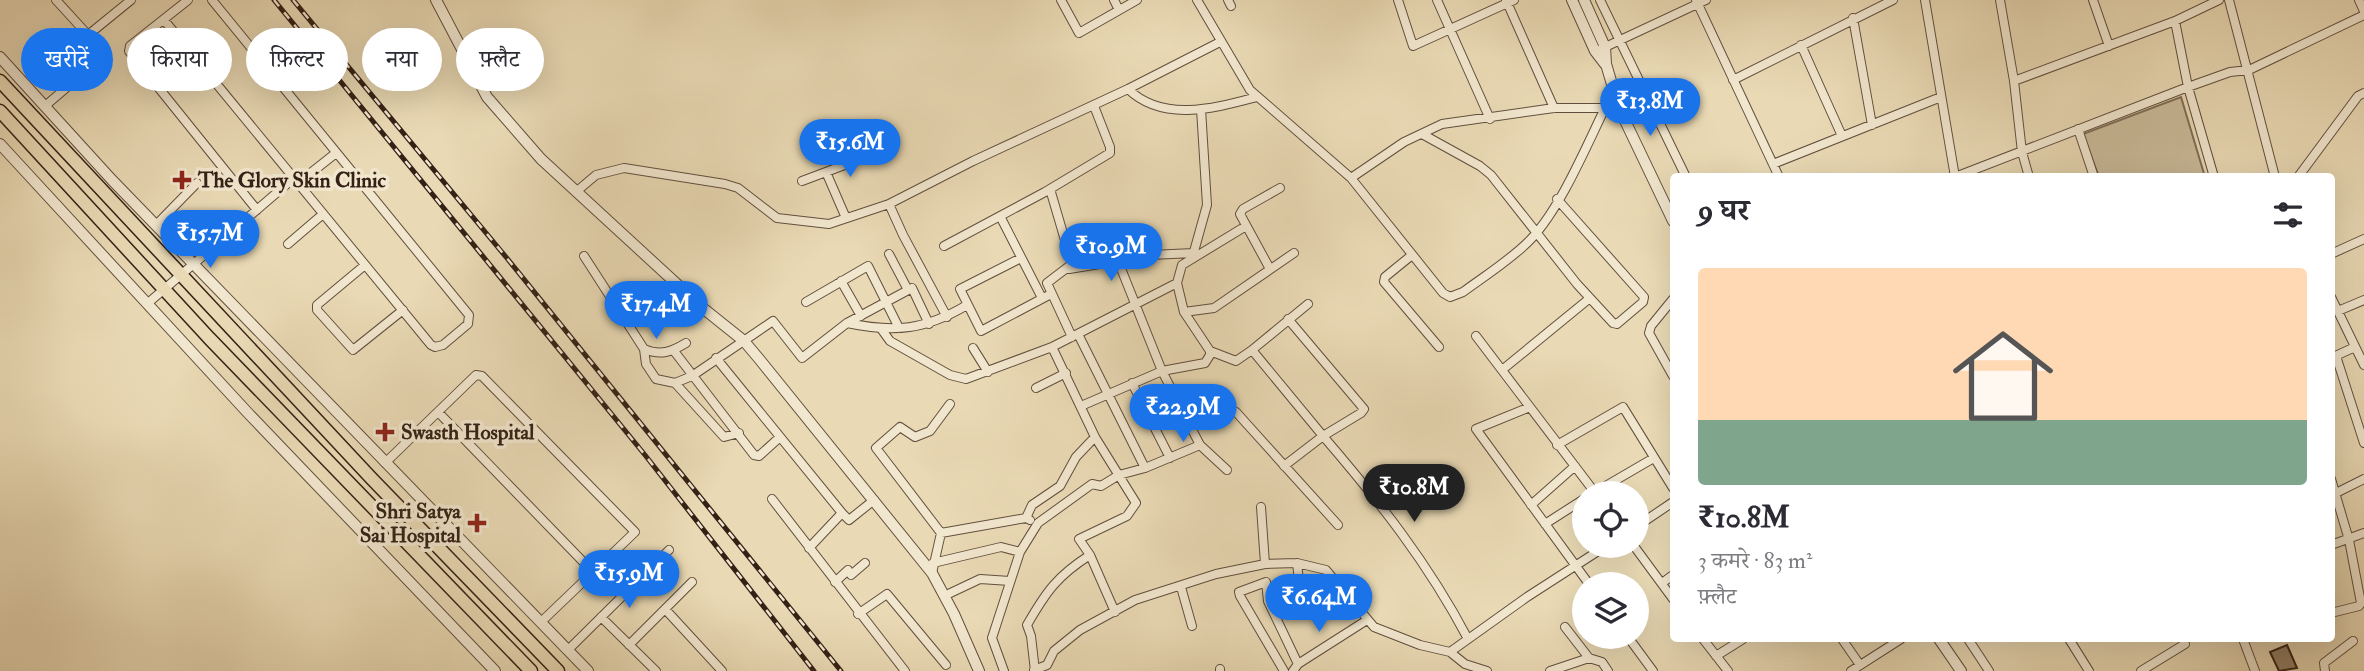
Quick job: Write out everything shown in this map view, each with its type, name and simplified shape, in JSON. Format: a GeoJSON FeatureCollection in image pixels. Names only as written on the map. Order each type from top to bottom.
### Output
{"type":"FeatureCollection","features":[{"type":"Feature","properties":{"kind":"main road"},"geometry":{"type":"LineString","coordinates":[[0,81],[372,479],[558,671]]}},
{"type":"Feature","properties":{"kind":"main road"},"geometry":{"type":"LineString","coordinates":[[0,111],[164,289],[531,671]]}},
{"type":"Feature","properties":{"kind":"street"},"geometry":{"type":"LineString","coordinates":[[56,0],[82,28]]}},
{"type":"Feature","properties":{"kind":"street"},"geometry":{"type":"LineString","coordinates":[[97,28],[131,0]]}},
{"type":"Feature","properties":{"kind":"street"},"geometry":{"type":"LineString","coordinates":[[188,0],[131,46],[129,51],[257,209]]}},
{"type":"Feature","properties":{"kind":"street"},"geometry":{"type":"LineString","coordinates":[[164,20],[403,310],[435,347],[443,345],[468,324],[471,318],[212,0]]}},
{"type":"Feature","properties":{"kind":"street"},"geometry":{"type":"LineString","coordinates":[[436,0],[487,97],[541,159],[704,310],[744,341],[932,568],[979,671]]}},
{"type":"Feature","properties":{"kind":"street"},"geometry":{"type":"LineString","coordinates":[[1061,0],[1079,33],[1137,0]]}},
{"type":"Feature","properties":{"kind":"street"},"geometry":{"type":"LineString","coordinates":[[1114,0],[1119,10]]}},
{"type":"Feature","properties":{"kind":"street"},"geometry":{"type":"LineString","coordinates":[[1197,0],[1245,85],[1351,178],[1443,293],[1455,297],[1510,257],[1536,232],[1557,199],[1605,108]]}},
{"type":"Feature","properties":{"kind":"street"},"geometry":{"type":"LineString","coordinates":[[1398,0],[1413,46],[1509,1],[1554,108]]}},
{"type":"Feature","properties":{"kind":"street"},"geometry":{"type":"LineString","coordinates":[[1437,0],[1490,119]]}},
{"type":"Feature","properties":{"kind":"street"},"geometry":{"type":"LineString","coordinates":[[1572,0],[1600,49]]}},
{"type":"Feature","properties":{"kind":"street"},"geometry":{"type":"LineString","coordinates":[[1584,0],[1619,108],[1670,215]]}},
{"type":"Feature","properties":{"kind":"street"},"geometry":{"type":"LineString","coordinates":[[1600,0],[1684,173]]}},
{"type":"Feature","properties":{"kind":"street"},"geometry":{"type":"LineString","coordinates":[[1732,80],[1893,0]]}},
{"type":"Feature","properties":{"kind":"street"},"geometry":{"type":"LineString","coordinates":[[1925,0],[1954,173]]}},
{"type":"Feature","properties":{"kind":"street"},"geometry":{"type":"LineString","coordinates":[[2093,0],[2109,46]]}},
{"type":"Feature","properties":{"kind":"street"},"geometry":{"type":"LineString","coordinates":[[2014,81],[2175,21],[2219,0]]}},
{"type":"Feature","properties":{"kind":"street"},"geometry":{"type":"LineString","coordinates":[[2229,0],[2274,173]]}},
{"type":"Feature","properties":{"kind":"street"},"geometry":{"type":"LineString","coordinates":[[1966,173],[2188,87],[2230,72],[2249,70],[2364,13],[2359,0]]}},
{"type":"Feature","properties":{"kind":"street"},"geometry":{"type":"LineString","coordinates":[[1600,49],[1700,1],[1732,80],[1777,173]]}},
{"type":"Feature","properties":{"kind":"street"},"geometry":{"type":"LineString","coordinates":[[2001,1],[2022,152],[2028,173]]}},
{"type":"Feature","properties":{"kind":"street"},"geometry":{"type":"LineString","coordinates":[[1853,18],[1872,125]]}},
{"type":"Feature","properties":{"kind":"street"},"geometry":{"type":"LineString","coordinates":[[2175,21],[2188,87],[2213,173]]}},
{"type":"Feature","properties":{"kind":"street"},"geometry":{"type":"LineString","coordinates":[[577,191],[596,175],[624,168],[725,184],[738,188],[777,218],[829,223],[889,204],[1220,42]]}},
{"type":"Feature","properties":{"kind":"street"},"geometry":{"type":"LineString","coordinates":[[1801,46],[1842,136]]}},
{"type":"Feature","properties":{"kind":"street"},"geometry":{"type":"LineString","coordinates":[[0,57],[194,265],[588,671]]}},
{"type":"Feature","properties":{"kind":"street"},"geometry":{"type":"LineString","coordinates":[[1128,89],[1142,103],[1163,108],[1201,109],[1257,97]]}},
{"type":"Feature","properties":{"kind":"street"},"geometry":{"type":"LineString","coordinates":[[45,106],[63,91]]}},
{"type":"Feature","properties":{"kind":"street"},"geometry":{"type":"LineString","coordinates":[[2301,173],[2358,96],[2364,93]]}},
{"type":"Feature","properties":{"kind":"street"},"geometry":{"type":"LineString","coordinates":[[1773,164],[1941,97]]}},
{"type":"Feature","properties":{"kind":"street"},"geometry":{"type":"LineString","coordinates":[[944,246],[1110,153],[1110,146],[1094,106]]}},
{"type":"Feature","properties":{"kind":"street"},"geometry":{"type":"LineString","coordinates":[[1351,178],[1404,142],[1456,120],[1490,119],[1554,108],[1619,108]]}},
{"type":"Feature","properties":{"kind":"street"},"geometry":{"type":"LineString","coordinates":[[1193,256],[1207,205],[1201,109]]}},
{"type":"Feature","properties":{"kind":"street"},"geometry":{"type":"LineString","coordinates":[[2078,129],[2093,173]]}},
{"type":"Feature","properties":{"kind":"street"},"geometry":{"type":"LineString","coordinates":[[1422,134],[1492,175],[1590,298],[1615,324],[1644,300],[1557,199]]}},
{"type":"Feature","properties":{"kind":"street"},"geometry":{"type":"LineString","coordinates":[[0,144],[267,434],[495,671]]}},
{"type":"Feature","properties":{"kind":"street"},"geometry":{"type":"LineString","coordinates":[[802,181],[887,149]]}},
{"type":"Feature","properties":{"kind":"street"},"geometry":{"type":"LineString","coordinates":[[148,303],[257,209],[336,153]]}},
{"type":"Feature","properties":{"kind":"street"},"geometry":{"type":"LineString","coordinates":[[826,172],[846,218]]}},
{"type":"Feature","properties":{"kind":"street"},"geometry":{"type":"LineString","coordinates":[[156,225],[197,183]]}},
{"type":"Feature","properties":{"kind":"street"},"geometry":{"type":"LineString","coordinates":[[1270,269],[1246,226],[1241,211],[1280,188]]}},
{"type":"Feature","properties":{"kind":"street"},"geometry":{"type":"LineString","coordinates":[[1050,189],[1072,264],[1069,269]]}},
{"type":"Feature","properties":{"kind":"street"},"geometry":{"type":"LineString","coordinates":[[889,204],[947,317]]}},
{"type":"Feature","properties":{"kind":"street"},"geometry":{"type":"LineString","coordinates":[[288,244],[323,214]]}},
{"type":"Feature","properties":{"kind":"street"},"geometry":{"type":"LineString","coordinates":[[1000,216],[1042,298]]}},
{"type":"Feature","properties":{"kind":"street"},"geometry":{"type":"LineString","coordinates":[[1246,226],[1182,265],[1177,283],[1184,313],[1210,351],[1236,361],[1308,304]]}},
{"type":"Feature","properties":{"kind":"street"},"geometry":{"type":"LineString","coordinates":[[2335,252],[2364,239]]}},
{"type":"Feature","properties":{"kind":"street"},"geometry":{"type":"LineString","coordinates":[[1184,313],[1214,308],[1294,253]]}},
{"type":"Feature","properties":{"kind":"street"},"geometry":{"type":"LineString","coordinates":[[889,254],[908,290]]}},
{"type":"Feature","properties":{"kind":"street"},"geometry":{"type":"LineString","coordinates":[[1412,255],[1385,277],[1384,282],[1439,347]]}},
{"type":"Feature","properties":{"kind":"street"},"geometry":{"type":"LineString","coordinates":[[584,256],[644,349],[646,364],[656,379],[675,383],[692,376],[773,321],[802,358],[847,323],[912,288],[929,324]]}},
{"type":"Feature","properties":{"kind":"street"},"geometry":{"type":"LineString","coordinates":[[1145,468],[1047,283],[1069,269],[1150,256],[1193,256]]}},
{"type":"Feature","properties":{"kind":"street"},"geometry":{"type":"LineString","coordinates":[[1021,258],[960,289],[981,331],[1051,293]]}},
{"type":"Feature","properties":{"kind":"street"},"geometry":{"type":"LineString","coordinates":[[1118,261],[1162,371],[1200,445],[1227,470]]}},
{"type":"Feature","properties":{"kind":"street"},"geometry":{"type":"LineString","coordinates":[[365,265],[317,305],[317,310],[353,350],[403,310]]}},
{"type":"Feature","properties":{"kind":"street"},"geometry":{"type":"LineString","coordinates":[[806,302],[868,266],[899,328]]}},
{"type":"Feature","properties":{"kind":"street"},"geometry":{"type":"LineString","coordinates":[[841,281],[861,316]]}},
{"type":"Feature","properties":{"kind":"street"},"geometry":{"type":"LineString","coordinates":[[882,330],[890,341],[950,375],[966,379],[1052,348],[1177,283]]}},
{"type":"Feature","properties":{"kind":"street"},"geometry":{"type":"LineString","coordinates":[[1502,370],[1590,298]]}},
{"type":"Feature","properties":{"kind":"street"},"geometry":{"type":"LineString","coordinates":[[2338,312],[2364,300]]}},
{"type":"Feature","properties":{"kind":"street"},"geometry":{"type":"LineString","coordinates":[[1670,303],[1651,326],[1649,333],[1670,371]]}},
{"type":"Feature","properties":{"kind":"street"},"geometry":{"type":"LineString","coordinates":[[847,323],[882,330],[929,324],[967,305]]}},
{"type":"Feature","properties":{"kind":"street"},"geometry":{"type":"LineString","coordinates":[[2335,306],[2364,365]]}},
{"type":"Feature","properties":{"kind":"street"},"geometry":{"type":"LineString","coordinates":[[1284,466],[1364,409],[1288,319]]}},
{"type":"Feature","properties":{"kind":"street"},"geometry":{"type":"LineString","coordinates":[[1476,336],[1586,481]]}},
{"type":"Feature","properties":{"kind":"street"},"geometry":{"type":"LineString","coordinates":[[644,349],[658,354],[674,351],[686,343]]}},
{"type":"Feature","properties":{"kind":"street"},"geometry":{"type":"LineString","coordinates":[[2335,357],[2355,347]]}},
{"type":"Feature","properties":{"kind":"street"},"geometry":{"type":"LineString","coordinates":[[973,348],[988,372]]}},
{"type":"Feature","properties":{"kind":"street"},"geometry":{"type":"LineString","coordinates":[[1052,348],[1095,437],[1136,503],[1128,516],[1079,539],[1090,555],[1115,612]]}},
{"type":"Feature","properties":{"kind":"street"},"geometry":{"type":"LineString","coordinates":[[1252,350],[1389,513],[1444,595],[1468,639]]}},
{"type":"Feature","properties":{"kind":"street"},"geometry":{"type":"LineString","coordinates":[[674,351],[756,456],[780,437]]}},
{"type":"Feature","properties":{"kind":"street"},"geometry":{"type":"LineString","coordinates":[[1081,406],[1162,371],[1205,363],[1210,351]]}},
{"type":"Feature","properties":{"kind":"street"},"geometry":{"type":"LineString","coordinates":[[716,358],[849,520],[874,500]]}},
{"type":"Feature","properties":{"kind":"street"},"geometry":{"type":"LineString","coordinates":[[2335,359],[2361,422],[2364,443]]}},
{"type":"Feature","properties":{"kind":"street"},"geometry":{"type":"LineString","coordinates":[[1036,388],[1066,373]]}},
{"type":"Feature","properties":{"kind":"street"},"geometry":{"type":"LineString","coordinates":[[384,463],[476,375],[482,376],[635,532],[541,622]]}},
{"type":"Feature","properties":{"kind":"street"},"geometry":{"type":"LineString","coordinates":[[675,383],[724,437],[739,433]]}},
{"type":"Feature","properties":{"kind":"street"},"geometry":{"type":"LineString","coordinates":[[1132,383],[1170,458]]}},
{"type":"Feature","properties":{"kind":"street"},"geometry":{"type":"LineString","coordinates":[[941,533],[877,448],[900,427],[915,437],[930,431],[950,404]]}},
{"type":"Feature","properties":{"kind":"street"},"geometry":{"type":"LineString","coordinates":[[1530,407],[1476,429],[1579,572]]}},
{"type":"Feature","properties":{"kind":"street"},"geometry":{"type":"LineString","coordinates":[[1557,445],[1623,407],[1670,484]]}},
{"type":"Feature","properties":{"kind":"street"},"geometry":{"type":"LineString","coordinates":[[438,412],[593,572]]}},
{"type":"Feature","properties":{"kind":"street"},"geometry":{"type":"LineString","coordinates":[[1236,412],[1338,525]]}},
{"type":"Feature","properties":{"kind":"street"},"geometry":{"type":"LineString","coordinates":[[1026,518],[1032,505],[1060,486],[1076,457],[1095,437]]}},
{"type":"Feature","properties":{"kind":"street"},"geometry":{"type":"LineString","coordinates":[[1004,671],[992,638],[1020,552],[1038,523],[1092,484],[1101,486],[1119,475],[1145,468],[1200,445]]}},
{"type":"Feature","properties":{"kind":"street"},"geometry":{"type":"LineString","coordinates":[[1614,481],[1653,458]]}},
{"type":"Feature","properties":{"kind":"street"},"geometry":{"type":"LineString","coordinates":[[1531,505],[1575,466]]}},
{"type":"Feature","properties":{"kind":"street"},"geometry":{"type":"LineString","coordinates":[[2335,494],[2364,479]]}},
{"type":"Feature","properties":{"kind":"street"},"geometry":{"type":"LineString","coordinates":[[2335,497],[2349,540],[2361,605],[2335,612]]}},
{"type":"Feature","properties":{"kind":"street"},"geometry":{"type":"LineString","coordinates":[[772,499],[858,614],[905,671]]}},
{"type":"Feature","properties":{"kind":"street"},"geometry":{"type":"LineString","coordinates":[[1649,518],[1670,504]]}},
{"type":"Feature","properties":{"kind":"street"},"geometry":{"type":"LineString","coordinates":[[1545,524],[1572,507]]}},
{"type":"Feature","properties":{"kind":"street"},"geometry":{"type":"LineString","coordinates":[[1261,508],[1268,601],[1295,667],[1367,620]]}},
{"type":"Feature","properties":{"kind":"street"},"geometry":{"type":"LineString","coordinates":[[809,548],[842,513]]}},
{"type":"Feature","properties":{"kind":"street"},"geometry":{"type":"LineString","coordinates":[[941,533],[1026,518],[1038,523]]}},
{"type":"Feature","properties":{"kind":"street"},"geometry":{"type":"LineString","coordinates":[[932,568],[941,533]]}},
{"type":"Feature","properties":{"kind":"street"},"geometry":{"type":"LineString","coordinates":[[2335,544],[2364,533]]}},
{"type":"Feature","properties":{"kind":"street"},"geometry":{"type":"LineString","coordinates":[[932,568],[1002,547],[1020,552]]}},
{"type":"Feature","properties":{"kind":"street"},"geometry":{"type":"LineString","coordinates":[[568,650],[669,550]]}},
{"type":"Feature","properties":{"kind":"street"},"geometry":{"type":"LineString","coordinates":[[1090,555],[1066,570],[1047,590],[1027,625],[1031,636],[1034,671],[1048,665],[1054,651],[1080,630],[1135,600],[1216,574],[1264,565],[1297,563],[1326,570],[1374,627],[1420,645],[1450,652],[1465,664],[1487,671]]}},
{"type":"Feature","properties":{"kind":"street"},"geometry":{"type":"LineString","coordinates":[[1450,652],[1587,558]]}},
{"type":"Feature","properties":{"kind":"street"},"geometry":{"type":"LineString","coordinates":[[1642,558],[1670,594]]}},
{"type":"Feature","properties":{"kind":"street"},"geometry":{"type":"LineString","coordinates":[[835,582],[848,570],[851,575],[865,563]]}},
{"type":"Feature","properties":{"kind":"street"},"geometry":{"type":"LineString","coordinates":[[1297,563],[1299,581],[1311,598]]}},
{"type":"Feature","properties":{"kind":"street"},"geometry":{"type":"LineString","coordinates":[[1662,583],[1670,577]]}},
{"type":"Feature","properties":{"kind":"street"},"geometry":{"type":"LineString","coordinates":[[944,596],[980,579],[1010,581]]}},
{"type":"Feature","properties":{"kind":"street"},"geometry":{"type":"LineString","coordinates":[[629,645],[692,582]]}},
{"type":"Feature","properties":{"kind":"street"},"geometry":{"type":"LineString","coordinates":[[1266,582],[1239,592],[1283,671]]}},
{"type":"Feature","properties":{"kind":"street"},"geometry":{"type":"LineString","coordinates":[[1181,587],[1192,626]]}},
{"type":"Feature","properties":{"kind":"street"},"geometry":{"type":"LineString","coordinates":[[858,614],[887,594],[946,665]]}},
{"type":"Feature","properties":{"kind":"street"},"geometry":{"type":"LineString","coordinates":[[665,610],[722,671]]}},
{"type":"Feature","properties":{"kind":"street"},"geometry":{"type":"LineString","coordinates":[[601,617],[656,671]]}},
{"type":"Feature","properties":{"kind":"street"},"geometry":{"type":"LineString","coordinates":[[1565,627],[1590,658],[1602,662],[1608,671]]}},
{"type":"Feature","properties":{"kind":"street"},"geometry":{"type":"LineString","coordinates":[[2325,671],[2324,663],[2353,641]]}},
{"type":"Feature","properties":{"kind":"street"},"geometry":{"type":"LineString","coordinates":[[1705,642],[1728,671]]}},
{"type":"Feature","properties":{"kind":"street"},"geometry":{"type":"LineString","coordinates":[[1716,656],[1738,642]]}},
{"type":"Feature","properties":{"kind":"street"},"geometry":{"type":"LineString","coordinates":[[1844,642],[1860,665]]}},
{"type":"Feature","properties":{"kind":"street"},"geometry":{"type":"LineString","coordinates":[[1851,671],[1896,642]]}},
{"type":"Feature","properties":{"kind":"street"},"geometry":{"type":"LineString","coordinates":[[1941,642],[1961,671]]}},
{"type":"Feature","properties":{"kind":"street"},"geometry":{"type":"LineString","coordinates":[[1970,642],[1989,671]]}},
{"type":"Feature","properties":{"kind":"street"},"geometry":{"type":"LineString","coordinates":[[2071,642],[2089,671]]}},
{"type":"Feature","properties":{"kind":"street"},"geometry":{"type":"LineString","coordinates":[[2141,671],[2185,644],[2184,642]]}},
{"type":"Feature","properties":{"kind":"street"},"geometry":{"type":"LineString","coordinates":[[2244,642],[2253,670]]}},
{"type":"Feature","properties":{"kind":"street"},"geometry":{"type":"LineString","coordinates":[[1637,649],[1653,671]]}},
{"type":"Feature","properties":{"kind":"street"},"geometry":{"type":"LineString","coordinates":[[1550,671],[1590,658]]}},
{"type":"Feature","properties":{"kind":"shaded area"},"geometry":{"type":"Polygon","coordinates":[[[2181,97],[2204,173],[2098,173],[2083,134],[2181,97]]]}},
{"type":"Feature","properties":{"kind":"building"},"geometry":{"type":"Polygon","coordinates":[[[194,229],[208,242],[197,252],[183,239],[194,229]]]}},
{"type":"Feature","properties":{"kind":"building"},"geometry":{"type":"Polygon","coordinates":[[[2287,645],[2297,668],[2279,671],[2270,652],[2287,645]]]}},
{"type":"Feature","properties":{"kind":"railway"},"geometry":{"type":"LineString","coordinates":[[274,0],[645,455],[814,671]]}},
{"type":"Feature","properties":{"kind":"railway"},"geometry":{"type":"LineString","coordinates":[[293,0],[506,257],[841,671]]}},
{"type":"Feature","properties":{"kind":"place","name":"The Glory Skin Clinic"},"geometry":{"type":"Point","coordinates":[182,180]}},
{"type":"Feature","properties":{"kind":"place","name":"Swasth Hospital"},"geometry":{"type":"Point","coordinates":[385,432]}},
{"type":"Feature","properties":{"kind":"place","name":"Shri Satya Sai Hospital"},"geometry":{"type":"Point","coordinates":[477,523]}}]}
